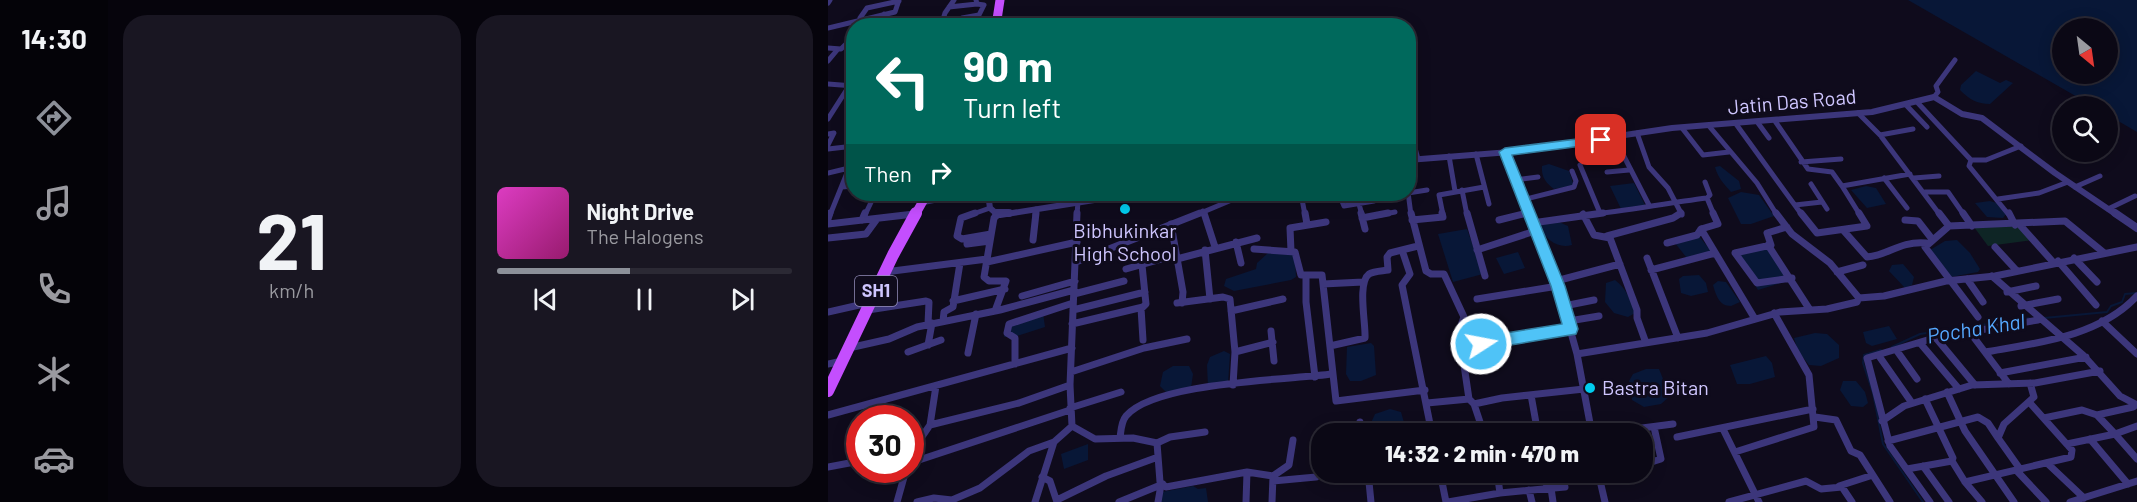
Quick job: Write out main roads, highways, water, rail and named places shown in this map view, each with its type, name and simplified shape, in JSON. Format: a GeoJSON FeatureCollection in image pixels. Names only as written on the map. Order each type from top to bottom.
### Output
{"type":"FeatureCollection","features":[{"type":"Feature","properties":{"kind":"main road"},"geometry":{"type":"LineString","coordinates":[[998,18],[1000,0]]}},
{"type":"Feature","properties":{"kind":"main road","name":"SH1"},"geometry":{"type":"LineString","coordinates":[[828,391],[884,272],[922,201]]}},
{"type":"Feature","properties":{"kind":"water"},"geometry":{"type":"Polygon","coordinates":[[[1908,0],[2137,0],[2137,132],[2118,121],[2118,96],[2076,96],[2055,84],[2118,84],[2118,18],[2052,18],[2052,83],[1908,0]]]}},
{"type":"Feature","properties":{"kind":"water"},"geometry":{"type":"Polygon","coordinates":[[[1976,71],[2000,83],[2006,80],[2013,83],[1990,104],[1977,102],[1960,90],[1961,85],[1976,71]]]}},
{"type":"Feature","properties":{"kind":"water"},"geometry":{"type":"Polygon","coordinates":[[[1549,164],[1569,171],[1574,186],[1554,189],[1551,187],[1542,173],[1542,166],[1549,164]]]}},
{"type":"Feature","properties":{"kind":"water"},"geometry":{"type":"Polygon","coordinates":[[[1720,166],[1739,181],[1741,189],[1731,192],[1716,171],[1715,167],[1720,166]]]}},
{"type":"Feature","properties":{"kind":"water"},"geometry":{"type":"Polygon","coordinates":[[[1634,183],[1645,205],[1622,211],[1610,186],[1634,183]]]}},
{"type":"Feature","properties":{"kind":"water"},"geometry":{"type":"Polygon","coordinates":[[[1866,186],[1876,188],[1886,204],[1867,208],[1851,190],[1866,186]]]}},
{"type":"Feature","properties":{"kind":"water"},"geometry":{"type":"Polygon","coordinates":[[[1741,192],[1759,195],[1774,216],[1751,224],[1741,224],[1728,198],[1741,192]]]}},
{"type":"Feature","properties":{"kind":"water"},"geometry":{"type":"Polygon","coordinates":[[[1990,201],[2000,204],[2007,213],[2003,218],[1987,217],[1975,203],[1990,201]]]}},
{"type":"Feature","properties":{"kind":"water"},"geometry":{"type":"Polygon","coordinates":[[[1559,222],[1568,226],[1572,245],[1562,246],[1553,243],[1539,228],[1544,223],[1559,222]]]}},
{"type":"Feature","properties":{"kind":"water"},"geometry":{"type":"Polygon","coordinates":[[[1467,229],[1483,274],[1453,282],[1438,234],[1467,229]]]}},
{"type":"Feature","properties":{"kind":"water"},"geometry":{"type":"Polygon","coordinates":[[[1699,236],[1714,255],[1690,262],[1675,243],[1699,236]]]}},
{"type":"Feature","properties":{"kind":"water"},"geometry":{"type":"Polygon","coordinates":[[[1957,240],[1970,253],[1980,269],[1978,272],[1951,277],[1930,250],[1945,241],[1957,240]]]}},
{"type":"Feature","properties":{"kind":"water"},"geometry":{"type":"Polygon","coordinates":[[[1768,248],[1791,280],[1758,290],[1736,256],[1768,248]]]}},
{"type":"Feature","properties":{"kind":"water"},"geometry":{"type":"Polygon","coordinates":[[[1518,252],[1525,268],[1504,274],[1496,258],[1518,252]]]}},
{"type":"Feature","properties":{"kind":"water"},"geometry":{"type":"Polygon","coordinates":[[[1268,253],[1295,255],[1296,277],[1291,280],[1234,291],[1224,286],[1226,279],[1256,269],[1257,263],[1268,253]]]}},
{"type":"Feature","properties":{"kind":"water"},"geometry":{"type":"Polygon","coordinates":[[[1903,264],[1914,277],[1912,285],[1905,288],[1889,271],[1892,265],[1903,264]]]}},
{"type":"Feature","properties":{"kind":"water"},"geometry":{"type":"Polygon","coordinates":[[[1699,275],[1706,283],[1708,292],[1691,296],[1681,293],[1679,279],[1683,276],[1699,275]]]}},
{"type":"Feature","properties":{"kind":"water"},"geometry":{"type":"Polygon","coordinates":[[[1615,280],[1630,299],[1635,313],[1628,317],[1614,313],[1605,302],[1606,283],[1615,280]]]}},
{"type":"Feature","properties":{"kind":"water"},"geometry":{"type":"Polygon","coordinates":[[[1718,281],[1726,282],[1740,302],[1727,306],[1721,302],[1713,285],[1718,281]]]}},
{"type":"Feature","properties":{"kind":"water"},"geometry":{"type":"Polygon","coordinates":[[[1043,313],[1045,327],[1017,336],[1004,337],[1005,327],[1043,313]]]}},
{"type":"Feature","properties":{"kind":"water"},"geometry":{"type":"Polygon","coordinates":[[[1889,326],[1897,339],[1872,346],[1866,343],[1863,332],[1889,326]]]}},
{"type":"Feature","properties":{"kind":"water"},"geometry":{"type":"Polygon","coordinates":[[[1815,333],[1827,334],[1839,345],[1839,358],[1821,366],[1809,365],[1798,351],[1794,338],[1815,333]]]}},
{"type":"Feature","properties":{"kind":"water"},"geometry":{"type":"Polygon","coordinates":[[[1371,343],[1374,346],[1376,375],[1361,381],[1350,381],[1346,374],[1347,347],[1371,343]]]}},
{"type":"Feature","properties":{"kind":"water"},"geometry":{"type":"Polygon","coordinates":[[[1224,351],[1230,354],[1228,384],[1208,387],[1207,365],[1210,357],[1224,351]]]}},
{"type":"Feature","properties":{"kind":"water"},"geometry":{"type":"Polygon","coordinates":[[[1766,356],[1772,363],[1775,377],[1750,384],[1737,384],[1730,365],[1766,356]]]}},
{"type":"Feature","properties":{"kind":"water"},"geometry":{"type":"Polygon","coordinates":[[[1173,366],[1189,366],[1193,374],[1191,388],[1167,393],[1160,386],[1163,372],[1173,366]]]}},
{"type":"Feature","properties":{"kind":"water"},"geometry":{"type":"Polygon","coordinates":[[[1646,369],[1659,369],[1670,396],[1661,404],[1644,407],[1632,400],[1629,381],[1633,374],[1646,369]]]}},
{"type":"Feature","properties":{"kind":"water"},"geometry":{"type":"Polygon","coordinates":[[[1843,381],[1856,381],[1865,392],[1868,403],[1863,407],[1851,406],[1840,390],[1843,381]]]}},
{"type":"Feature","properties":{"kind":"water"},"geometry":{"type":"Polygon","coordinates":[[[1390,409],[1401,412],[1404,423],[1371,423],[1375,414],[1390,409]]]}},
{"type":"Feature","properties":{"kind":"water"},"geometry":{"type":"Polygon","coordinates":[[[1088,444],[1088,460],[1064,469],[1061,454],[1088,444]]]}},
{"type":"Feature","properties":{"kind":"water"},"geometry":{"type":"Polygon","coordinates":[[[1193,486],[1198,489],[1206,488],[1208,502],[1161,502],[1162,492],[1193,486]]]}},
{"type":"Feature","properties":{"kind":"waterway","name":"Pocha Khal"},"geometry":{"type":"LineString","coordinates":[[2044,318],[2107,312],[2111,306],[2122,302],[2125,294],[2137,293]]}},
{"type":"Feature","properties":{"kind":"waterway","name":"Pocha Khal"},"geometry":{"type":"LineString","coordinates":[[1892,347],[1920,334],[2029,318]]}},
{"type":"Feature","properties":{"kind":"waterway","name":"Pocha Khal"},"geometry":{"type":"LineString","coordinates":[[1881,350],[1864,355],[1863,363],[1873,393],[1883,444],[1923,502]]}},
{"type":"Feature","properties":{"kind":"place","name":"Bibhukinkar High School"},"geometry":{"type":"Point","coordinates":[1125,209]}},
{"type":"Feature","properties":{"kind":"place","name":"Bastra Bitan"},"geometry":{"type":"Point","coordinates":[1590,388]}}]}
